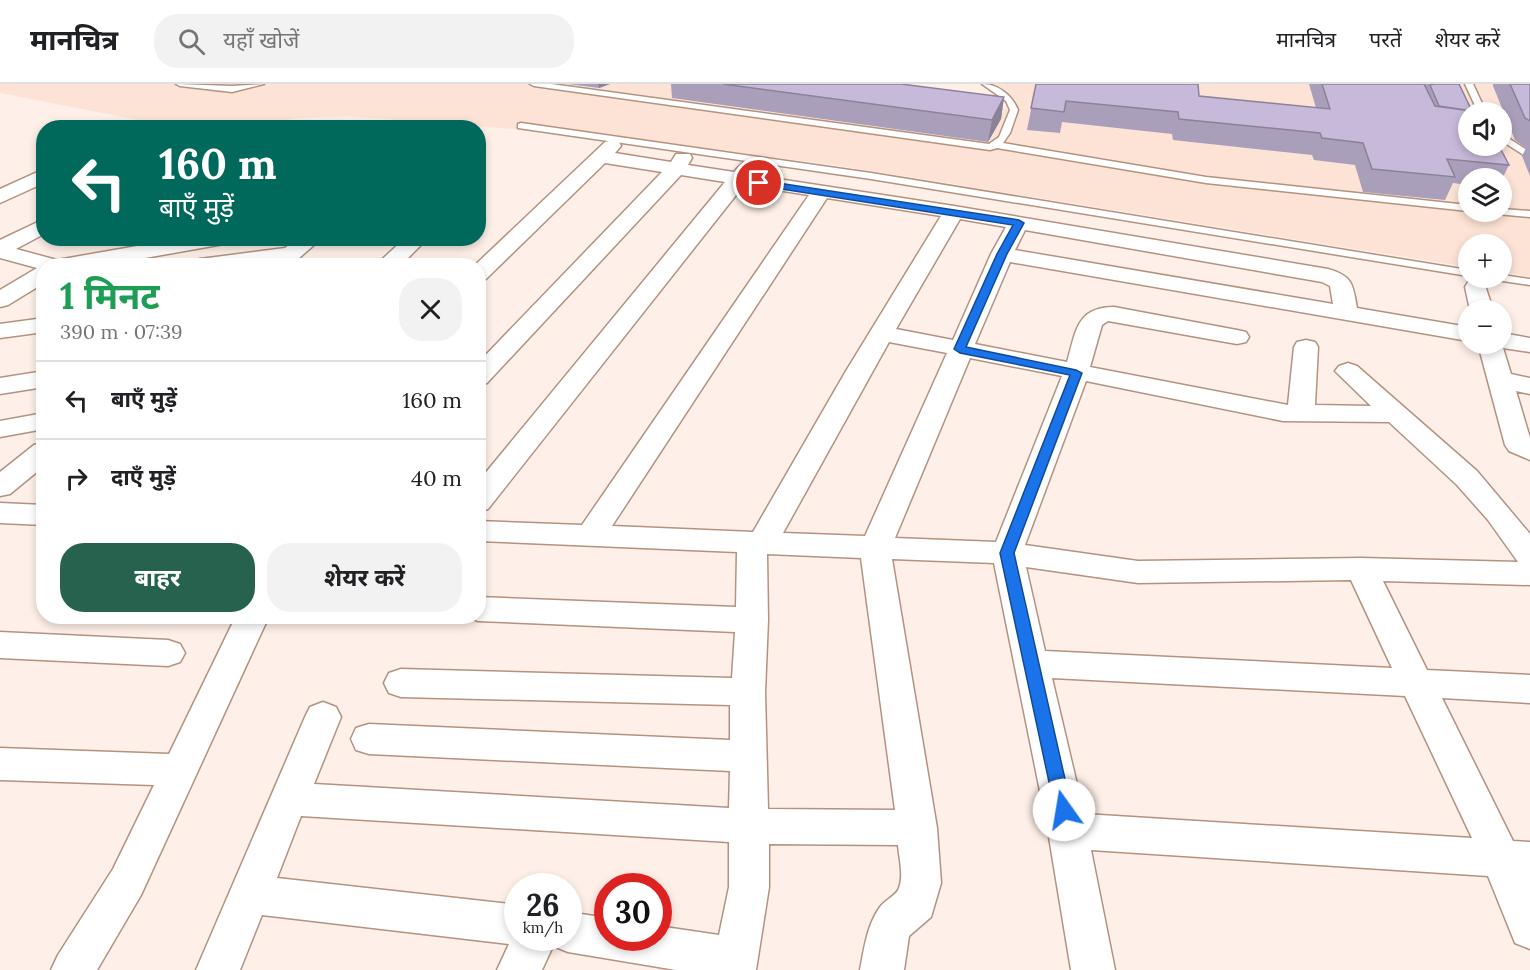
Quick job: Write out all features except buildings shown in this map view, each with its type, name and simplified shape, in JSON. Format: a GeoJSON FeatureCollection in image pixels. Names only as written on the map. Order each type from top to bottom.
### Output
{"type":"FeatureCollection","features":[{"type":"Feature","properties":{"kind":"street"},"geometry":{"type":"LineString","coordinates":[[486,266],[606,151],[744,172],[821,192],[1167,247],[1335,278],[1341,283],[1346,313]]}},
{"type":"Feature","properties":{"kind":"street"},"geometry":{"type":"LineString","coordinates":[[486,369],[680,163]]}},
{"type":"Feature","properties":{"kind":"street"},"geometry":{"type":"LineString","coordinates":[[486,491],[744,172]]}},
{"type":"Feature","properties":{"kind":"street"},"geometry":{"type":"LineString","coordinates":[[0,197],[36,180]]}},
{"type":"Feature","properties":{"kind":"street"},"geometry":{"type":"LineString","coordinates":[[589,537],[821,192]]}},
{"type":"Feature","properties":{"kind":"street"},"geometry":{"type":"LineString","coordinates":[[582,935],[735,964],[749,887],[748,692],[757,543],[954,212]]}},
{"type":"Feature","properties":{"kind":"street"},"geometry":{"type":"LineString","coordinates":[[882,970],[893,921],[899,913],[916,903],[921,883],[917,828],[875,548],[1002,254],[1019,223]]}},
{"type":"Feature","properties":{"kind":"street"},"geometry":{"type":"LineString","coordinates":[[0,250],[36,230]]}},
{"type":"Feature","properties":{"kind":"street"},"geometry":{"type":"LineString","coordinates":[[90,258],[163,246]]}},
{"type":"Feature","properties":{"kind":"street"},"geometry":{"type":"LineString","coordinates":[[286,258],[301,246]]}},
{"type":"Feature","properties":{"kind":"street"},"geometry":{"type":"LineString","coordinates":[[395,258],[409,246]]}},
{"type":"Feature","properties":{"kind":"street"},"geometry":{"type":"LineString","coordinates":[[1151,320],[1157,281],[1167,247]]}},
{"type":"Feature","properties":{"kind":"street"},"geometry":{"type":"LineString","coordinates":[[0,250],[36,260]]}},
{"type":"Feature","properties":{"kind":"street"},"geometry":{"type":"LineString","coordinates":[[1002,254],[1458,332]]}},
{"type":"Feature","properties":{"kind":"street"},"geometry":{"type":"LineString","coordinates":[[0,300],[36,278]]}},
{"type":"Feature","properties":{"kind":"street"},"geometry":{"type":"LineString","coordinates":[[1093,970],[1068,831],[1007,553],[1076,373],[1091,322],[1096,317],[1114,314],[1237,337]]}},
{"type":"Feature","properties":{"kind":"street"},"geometry":{"type":"LineString","coordinates":[[0,331],[36,326]]}},
{"type":"Feature","properties":{"kind":"street"},"geometry":{"type":"LineString","coordinates":[[882,333],[1283,413],[1397,414]]}},
{"type":"Feature","properties":{"kind":"street"},"geometry":{"type":"LineString","coordinates":[[1512,342],[1530,345]]}},
{"type":"Feature","properties":{"kind":"street"},"geometry":{"type":"LineString","coordinates":[[1300,413],[1306,347]]}},
{"type":"Feature","properties":{"kind":"street"},"geometry":{"type":"LineString","coordinates":[[1493,354],[1519,446],[1530,451]]}},
{"type":"Feature","properties":{"kind":"street"},"geometry":{"type":"LineString","coordinates":[[1348,371],[1475,486],[1530,556]]}},
{"type":"Feature","properties":{"kind":"street"},"geometry":{"type":"LineString","coordinates":[[0,386],[36,380]]}},
{"type":"Feature","properties":{"kind":"street"},"geometry":{"type":"LineString","coordinates":[[1501,380],[1530,386]]}},
{"type":"Feature","properties":{"kind":"street"},"geometry":{"type":"LineString","coordinates":[[0,429],[36,422]]}},
{"type":"Feature","properties":{"kind":"street"},"geometry":{"type":"LineString","coordinates":[[0,487],[36,458]]}},
{"type":"Feature","properties":{"kind":"street"},"geometry":{"type":"LineString","coordinates":[[0,514],[36,515]]}},
{"type":"Feature","properties":{"kind":"street"},"geometry":{"type":"LineString","coordinates":[[486,531],[1007,553],[1138,572],[1361,569],[1530,574]]}},
{"type":"Feature","properties":{"kind":"street"},"geometry":{"type":"LineString","coordinates":[[1361,569],[1418,685],[1516,859],[1530,929]]}},
{"type":"Feature","properties":{"kind":"street"},"geometry":{"type":"LineString","coordinates":[[486,609],[752,620]]}},
{"type":"Feature","properties":{"kind":"street"},"geometry":{"type":"LineString","coordinates":[[73,970],[126,882],[249,624]]}},
{"type":"Feature","properties":{"kind":"street"},"geometry":{"type":"LineString","coordinates":[[0,645],[168,653]]}},
{"type":"Feature","properties":{"kind":"street"},"geometry":{"type":"LineString","coordinates":[[1031,664],[1530,689]]}},
{"type":"Feature","properties":{"kind":"street"},"geometry":{"type":"LineString","coordinates":[[401,683],[748,692]]}},
{"type":"Feature","properties":{"kind":"street"},"geometry":{"type":"LineString","coordinates":[[218,970],[323,717]]}},
{"type":"Feature","properties":{"kind":"street"},"geometry":{"type":"LineString","coordinates":[[369,739],[748,756]]}},
{"type":"Feature","properties":{"kind":"street"},"geometry":{"type":"LineString","coordinates":[[0,764],[178,770]]}},
{"type":"Feature","properties":{"kind":"street"},"geometry":{"type":"LineString","coordinates":[[289,799],[749,826],[917,828]]}},
{"type":"Feature","properties":{"kind":"street"},"geometry":{"type":"LineString","coordinates":[[1068,831],[1516,859]]}},
{"type":"Feature","properties":{"kind":"street"},"geometry":{"type":"LineString","coordinates":[[249,894],[504,923]]}},
{"type":"Feature","properties":{"kind":"street"},"geometry":{"type":"LineString","coordinates":[[519,970],[528,951]]}},
{"type":"Feature","properties":{"kind":"lane"},"geometry":{"type":"LineString","coordinates":[[180,84],[232,89],[260,84]]}},
{"type":"Feature","properties":{"kind":"lane"},"geometry":{"type":"LineString","coordinates":[[534,84],[954,143],[997,145],[1197,179],[1458,207]]}},
{"type":"Feature","properties":{"kind":"lane"},"geometry":{"type":"LineString","coordinates":[[986,84],[1010,100],[1014,110],[997,145]]}},
{"type":"Feature","properties":{"kind":"lane"},"geometry":{"type":"LineString","coordinates":[[1469,84],[1477,102]]}},
{"type":"Feature","properties":{"kind":"lane"},"geometry":{"type":"LineString","coordinates":[[521,126],[871,176],[1458,278]]}},
{"type":"Feature","properties":{"kind":"lane"},"geometry":{"type":"LineString","coordinates":[[1512,144],[1530,156]]}},
{"type":"Feature","properties":{"kind":"lane"},"geometry":{"type":"LineString","coordinates":[[1512,213],[1530,214]]}},
{"type":"Feature","properties":{"kind":"lane"},"geometry":{"type":"LineString","coordinates":[[1512,280],[1530,282]]}},
{"type":"Feature","properties":{"kind":"shaded area"},"geometry":{"type":"Polygon","coordinates":[[[0,84],[820,84],[1008,109],[1002,99],[979,84],[1530,84],[1530,277],[1512,274],[1512,234],[1458,234],[1458,265],[834,165],[615,137],[486,127],[486,120],[399,120],[348,116],[285,120],[138,120],[0,93],[0,84]]]}},
{"type":"Feature","properties":{"kind":"route"},"geometry":{"type":"LineString","coordinates":[[759,183],[1019,223],[1002,254],[960,349],[1076,373],[1007,553],[1064,810]]}}]}
